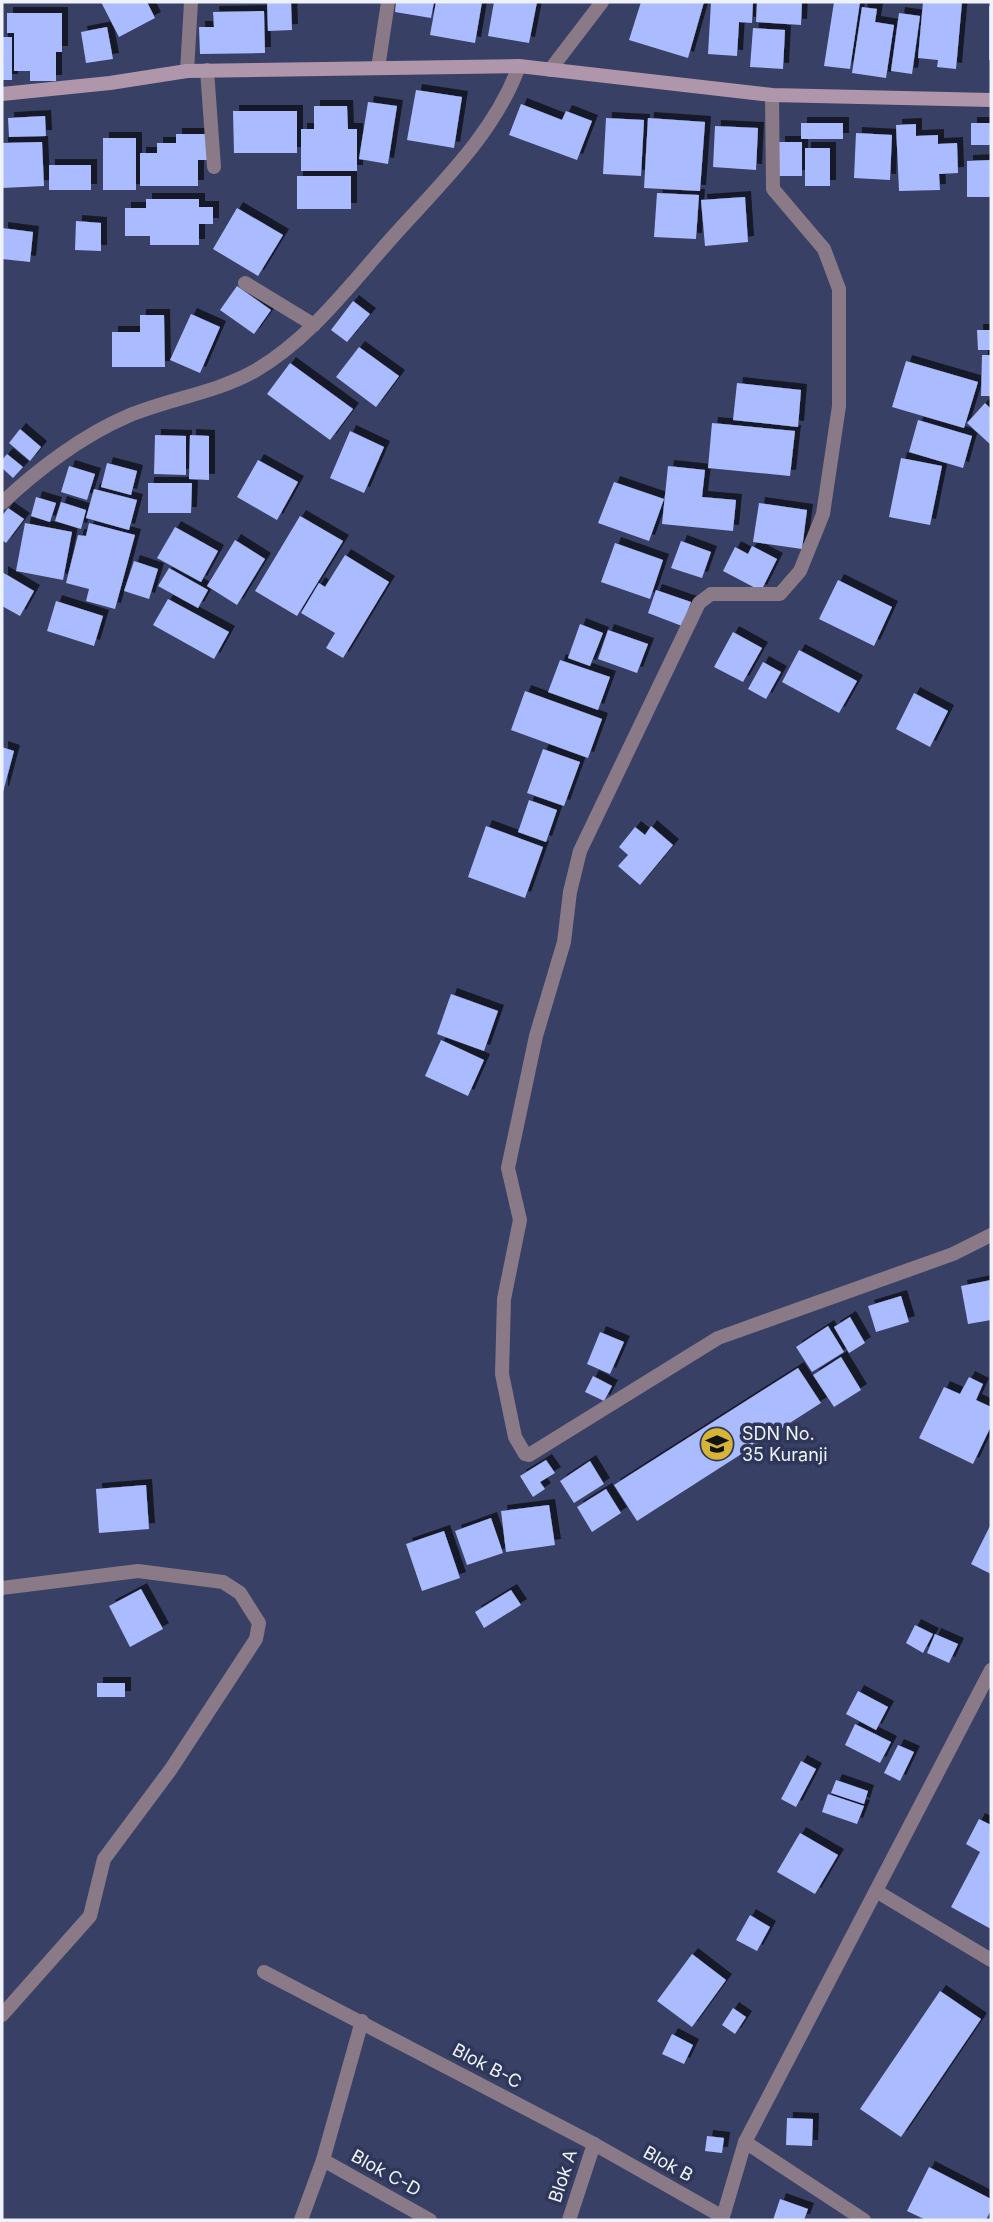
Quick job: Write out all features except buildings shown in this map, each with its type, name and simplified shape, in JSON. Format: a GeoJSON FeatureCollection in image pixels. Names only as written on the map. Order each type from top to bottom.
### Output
{"type":"FeatureCollection","features":[{"type":"Feature","properties":{"kind":"street"},"geometry":{"type":"LineString","coordinates":[[187,71],[191,2]]}},
{"type":"Feature","properties":{"kind":"street"},"geometry":{"type":"LineString","coordinates":[[378,68],[388,2]]}},
{"type":"Feature","properties":{"kind":"street"},"geometry":{"type":"LineString","coordinates":[[550,70],[602,2]]}},
{"type":"Feature","properties":{"kind":"street"},"geometry":{"type":"LineString","coordinates":[[2,94],[110,83],[187,71],[519,66],[772,95],[991,100]]}},
{"type":"Feature","properties":{"kind":"street"},"geometry":{"type":"LineString","coordinates":[[2,503],[91,435],[128,416],[250,373],[282,354],[314,325],[484,135],[509,94],[519,66]]}},
{"type":"Feature","properties":{"kind":"street"},"geometry":{"type":"LineString","coordinates":[[207,70],[214,167]]}},
{"type":"Feature","properties":{"kind":"street"},"geometry":{"type":"LineString","coordinates":[[772,95],[774,189],[824,249],[839,289],[839,406],[823,514],[800,570],[780,594],[711,594],[699,603],[580,851],[570,892],[564,942],[536,1036],[508,1168],[520,1220],[504,1299],[502,1374],[515,1437],[525,1454],[529,1455],[718,1338],[953,1254],[991,1236]]}},
{"type":"Feature","properties":{"kind":"street"},"geometry":{"type":"LineString","coordinates":[[245,283],[314,325]]}},
{"type":"Feature","properties":{"kind":"street"},"geometry":{"type":"LineString","coordinates":[[2,1588],[138,1571],[223,1582],[240,1593],[259,1623],[256,1639],[171,1769],[104,1859],[90,1916],[2,2015]]}},
{"type":"Feature","properties":{"kind":"street"},"geometry":{"type":"LineString","coordinates":[[723,2218],[745,2142],[991,1671]]}},
{"type":"Feature","properties":{"kind":"street"},"geometry":{"type":"LineString","coordinates":[[876,1891],[991,1960]]}},
{"type":"Feature","properties":{"kind":"street"},"geometry":{"type":"LineString","coordinates":[[264,1972],[362,2021],[323,2160],[300,2220]]}},
{"type":"Feature","properties":{"kind":"street","name":"Blok B-C"},"geometry":{"type":"LineString","coordinates":[[362,2021],[594,2144]]}},
{"type":"Feature","properties":{"kind":"street"},"geometry":{"type":"LineString","coordinates":[[745,2142],[864,2220]]}},
{"type":"Feature","properties":{"kind":"street","name":"Blok B"},"geometry":{"type":"LineString","coordinates":[[594,2144],[723,2218]]}},
{"type":"Feature","properties":{"kind":"street","name":"Blok A"},"geometry":{"type":"LineString","coordinates":[[569,2220],[594,2144]]}},
{"type":"Feature","properties":{"kind":"street","name":"Blok C-D"},"geometry":{"type":"LineString","coordinates":[[323,2160],[430,2220]]}},
{"type":"Feature","properties":{"kind":"place","name":"SDN No. 35 Kuranji"},"geometry":{"type":"Point","coordinates":[717,1444]}}]}
